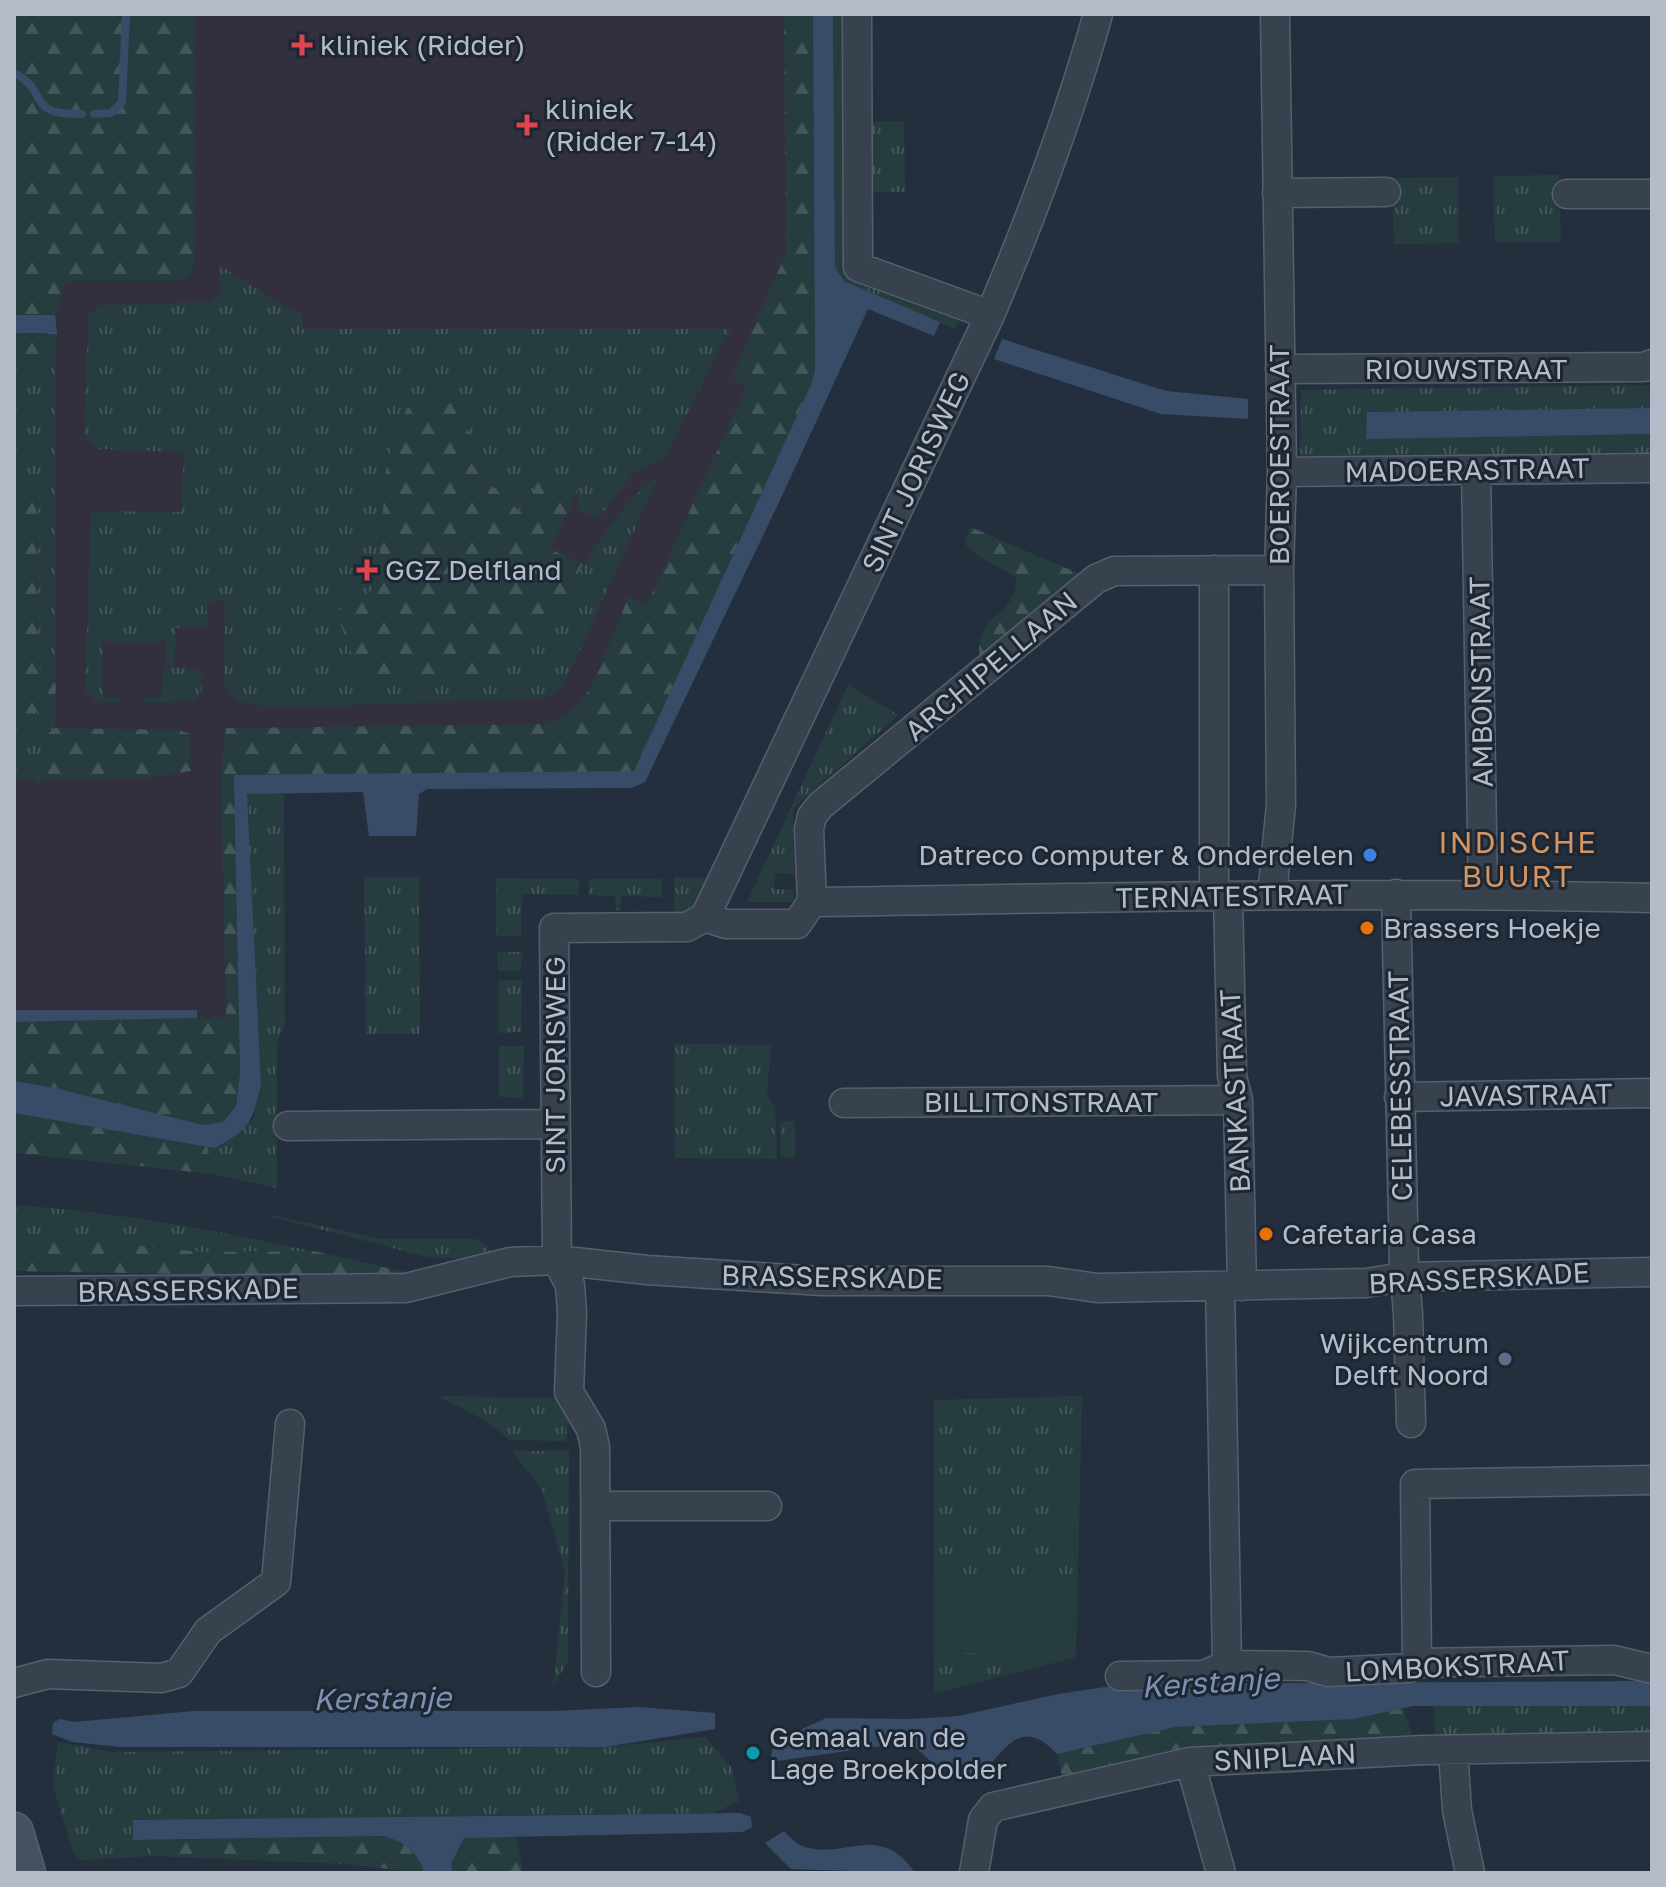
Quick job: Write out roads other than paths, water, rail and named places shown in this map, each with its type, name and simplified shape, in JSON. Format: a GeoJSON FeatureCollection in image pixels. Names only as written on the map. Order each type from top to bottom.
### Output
{"type":"FeatureCollection","features":[{"type":"Feature","properties":{"kind":"main road"},"geometry":{"type":"LineString","coordinates":[[14,1832],[26,1873]]}},
{"type":"Feature","properties":{"kind":"street"},"geometry":{"type":"LineString","coordinates":[[857,14],[858,267],[990,315]]}},
{"type":"Feature","properties":{"kind":"street","name":"SINT JORISWEG"},"geometry":{"type":"LineString","coordinates":[[596,1672],[595,1447],[591,1429],[569,1392],[570,1285],[557,1260],[554,928],[687,927],[705,917],[990,315],[1029,224],[1063,132],[1098,14]]}},
{"type":"Feature","properties":{"kind":"street","name":"BOEROESTRAAT"},"geometry":{"type":"LineString","coordinates":[[1272,895],[1281,805],[1279,570],[1282,472],[1275,14]]}},
{"type":"Feature","properties":{"kind":"street"},"geometry":{"type":"LineString","coordinates":[[1277,193],[1386,192]]}},
{"type":"Feature","properties":{"kind":"street"},"geometry":{"type":"LineString","coordinates":[[1567,194],[1652,194]]}},
{"type":"Feature","properties":{"kind":"street","name":"RIOUWSTRAAT"},"geometry":{"type":"LineString","coordinates":[[1280,369],[1644,367],[1652,364]]}},
{"type":"Feature","properties":{"kind":"street","name":"MADOERASTRAAT"},"geometry":{"type":"LineString","coordinates":[[1282,472],[1652,468]]}},
{"type":"Feature","properties":{"kind":"street","name":"AMBONSTRAAT"},"geometry":{"type":"LineString","coordinates":[[1476,470],[1483,894]]}},
{"type":"Feature","properties":{"kind":"street"},"geometry":{"type":"LineString","coordinates":[[1214,570],[1221,896]]}},
{"type":"Feature","properties":{"kind":"street","name":"ARCHIPELLAAN"},"geometry":{"type":"LineString","coordinates":[[812,902],[809,829],[812,816],[821,805],[1096,579],[1114,571],[1279,570]]}},
{"type":"Feature","properties":{"kind":"street","name":"TERNATESTRAAT"},"geometry":{"type":"LineString","coordinates":[[812,902],[1396,894],[1652,898]]}},
{"type":"Feature","properties":{"kind":"street","name":"CELEBESSTRAAT"},"geometry":{"type":"LineString","coordinates":[[1396,894],[1404,1277],[1411,1423]]}},
{"type":"Feature","properties":{"kind":"street","name":"BANKASTRAAT"},"geometry":{"type":"LineString","coordinates":[[1221,896],[1232,1076],[1238,1100],[1231,1286],[1227,1665]]}},
{"type":"Feature","properties":{"kind":"street","name":"SINT JORISWEG"},"geometry":{"type":"LineString","coordinates":[[705,917],[726,924],[797,924],[812,902]]}},
{"type":"Feature","properties":{"kind":"street","name":"JAVASTRAAT"},"geometry":{"type":"LineString","coordinates":[[1399,1097],[1652,1093]]}},
{"type":"Feature","properties":{"kind":"street","name":"BILLITONSTRAAT"},"geometry":{"type":"LineString","coordinates":[[844,1103],[1238,1100]]}},
{"type":"Feature","properties":{"kind":"street"},"geometry":{"type":"LineString","coordinates":[[288,1126],[554,1124]]}},
{"type":"Feature","properties":{"kind":"street","name":"BRASSERSKADE"},"geometry":{"type":"LineString","coordinates":[[14,1291],[406,1288],[510,1262],[557,1260],[647,1270],[822,1281],[1048,1281],[1097,1288],[1366,1283],[1404,1277],[1652,1272]]}},
{"type":"Feature","properties":{"kind":"street"},"geometry":{"type":"LineString","coordinates":[[14,1683],[48,1674],[161,1678],[179,1673],[208,1631],[276,1582],[290,1424]]}},
{"type":"Feature","properties":{"kind":"street"},"geometry":{"type":"LineString","coordinates":[[1417,1663],[1415,1484],[1652,1480]]}},
{"type":"Feature","properties":{"kind":"street"},"geometry":{"type":"LineString","coordinates":[[596,1506],[767,1506]]}},
{"type":"Feature","properties":{"kind":"street","name":"LOMBOKSTRAAT"},"geometry":{"type":"LineString","coordinates":[[1120,1676],[1204,1675],[1227,1665],[1308,1666],[1329,1672],[1409,1668],[1417,1663],[1614,1660],[1652,1669]]}},
{"type":"Feature","properties":{"kind":"street","name":"SNIPLAAN"},"geometry":{"type":"LineString","coordinates":[[974,1873],[983,1820],[993,1807],[1190,1762],[1453,1750],[1652,1746]]}},
{"type":"Feature","properties":{"kind":"street"},"geometry":{"type":"LineString","coordinates":[[1453,1750],[1457,1810],[1470,1873]]}},
{"type":"Feature","properties":{"kind":"street"},"geometry":{"type":"LineString","coordinates":[[1190,1762],[1221,1873]]}},
{"type":"Feature","properties":{"kind":"water"},"geometry":{"type":"Polygon","coordinates":[[[813,14],[833,14],[835,267],[844,281],[940,322],[934,336],[868,309],[645,782],[631,788],[427,789],[419,794],[416,836],[369,836],[363,792],[247,794],[261,1085],[248,1124],[214,1148],[14,1113],[14,1081],[55,1088],[203,1125],[223,1122],[236,1106],[240,1072],[234,775],[634,771],[815,371],[813,14]]]}},
{"type":"Feature","properties":{"kind":"water"},"geometry":{"type":"Polygon","coordinates":[[[14,315],[55,315],[57,333],[14,333],[14,315]]]}},
{"type":"Feature","properties":{"kind":"water"},"geometry":{"type":"Polygon","coordinates":[[[1002,339],[1166,391],[1248,399],[1248,419],[1161,414],[994,359],[1002,339]]]}},
{"type":"Feature","properties":{"kind":"water"},"geometry":{"type":"Polygon","coordinates":[[[1652,408],[1652,434],[1366,439],[1367,412],[1652,408]]]}},
{"type":"Feature","properties":{"kind":"water"},"geometry":{"type":"Polygon","coordinates":[[[14,1010],[197,1010],[197,1018],[14,1022],[14,1010]]]}},
{"type":"Feature","properties":{"kind":"water"},"geometry":{"type":"Polygon","coordinates":[[[1652,1681],[1652,1706],[1413,1706],[1354,1719],[1175,1727],[1057,1754],[1045,1743],[1026,1736],[1009,1745],[984,1772],[959,1773],[942,1769],[910,1742],[770,1762],[774,1742],[826,1718],[958,1716],[1058,1694],[1125,1684],[1652,1681]]]}},
{"type":"Feature","properties":{"kind":"water"},"geometry":{"type":"Polygon","coordinates":[[[639,1707],[715,1713],[715,1729],[605,1747],[120,1747],[72,1742],[52,1734],[53,1723],[60,1719],[74,1722],[194,1711],[551,1711],[639,1707]]]}},
{"type":"Feature","properties":{"kind":"water"},"geometry":{"type":"Polygon","coordinates":[[[740,1813],[751,1817],[752,1827],[743,1832],[464,1838],[451,1864],[452,1873],[424,1873],[410,1848],[384,1836],[133,1840],[133,1820],[740,1813]]]}},
{"type":"Feature","properties":{"kind":"water"},"geometry":{"type":"Polygon","coordinates":[[[784,1831],[798,1844],[814,1849],[873,1845],[887,1848],[901,1857],[915,1873],[791,1869],[765,1843],[784,1831]]]}},
{"type":"Feature","properties":{"kind":"waterway"},"geometry":{"type":"LineString","coordinates":[[94,114],[111,113],[122,102],[126,14]]}},
{"type":"Feature","properties":{"kind":"waterway"},"geometry":{"type":"LineString","coordinates":[[14,73],[25,80],[40,101],[52,111],[82,114]]}},
{"type":"Feature","properties":{"kind":"place","name":"kliniek (Ridder)"},"geometry":{"type":"Point","coordinates":[302,45]}},
{"type":"Feature","properties":{"kind":"place","name":"kliniek (Ridder 7-14)"},"geometry":{"type":"Point","coordinates":[527,125]}},
{"type":"Feature","properties":{"kind":"place","name":"GGZ Delfland"},"geometry":{"type":"Point","coordinates":[367,570]}},
{"type":"Feature","properties":{"kind":"place","name":"Datreco Computer & Onderdelen"},"geometry":{"type":"Point","coordinates":[1370,855]}},
{"type":"Feature","properties":{"kind":"place","name":"Brassers Hoekje"},"geometry":{"type":"Point","coordinates":[1367,928]}},
{"type":"Feature","properties":{"kind":"place","name":"Cafetaria Casa"},"geometry":{"type":"Point","coordinates":[1266,1234]}},
{"type":"Feature","properties":{"kind":"place","name":"Wijkcentrum Delft Noord"},"geometry":{"type":"Point","coordinates":[1505,1359]}},
{"type":"Feature","properties":{"kind":"place","name":"Gemaal van de Lage Broekpolder"},"geometry":{"type":"Point","coordinates":[753,1753]}},
{"type":"Feature","properties":{"kind":"district","name":"INDISCHE BUURT"},"geometry":{"type":"Point","coordinates":[1518,860]}},
{"type":"Feature","properties":{"kind":"water label","name":"Kerstanje"},"geometry":{"type":"Point","coordinates":[1210,1683]}},
{"type":"Feature","properties":{"kind":"water label","name":"Kerstanje"},"geometry":{"type":"Point","coordinates":[382,1699]}}]}
